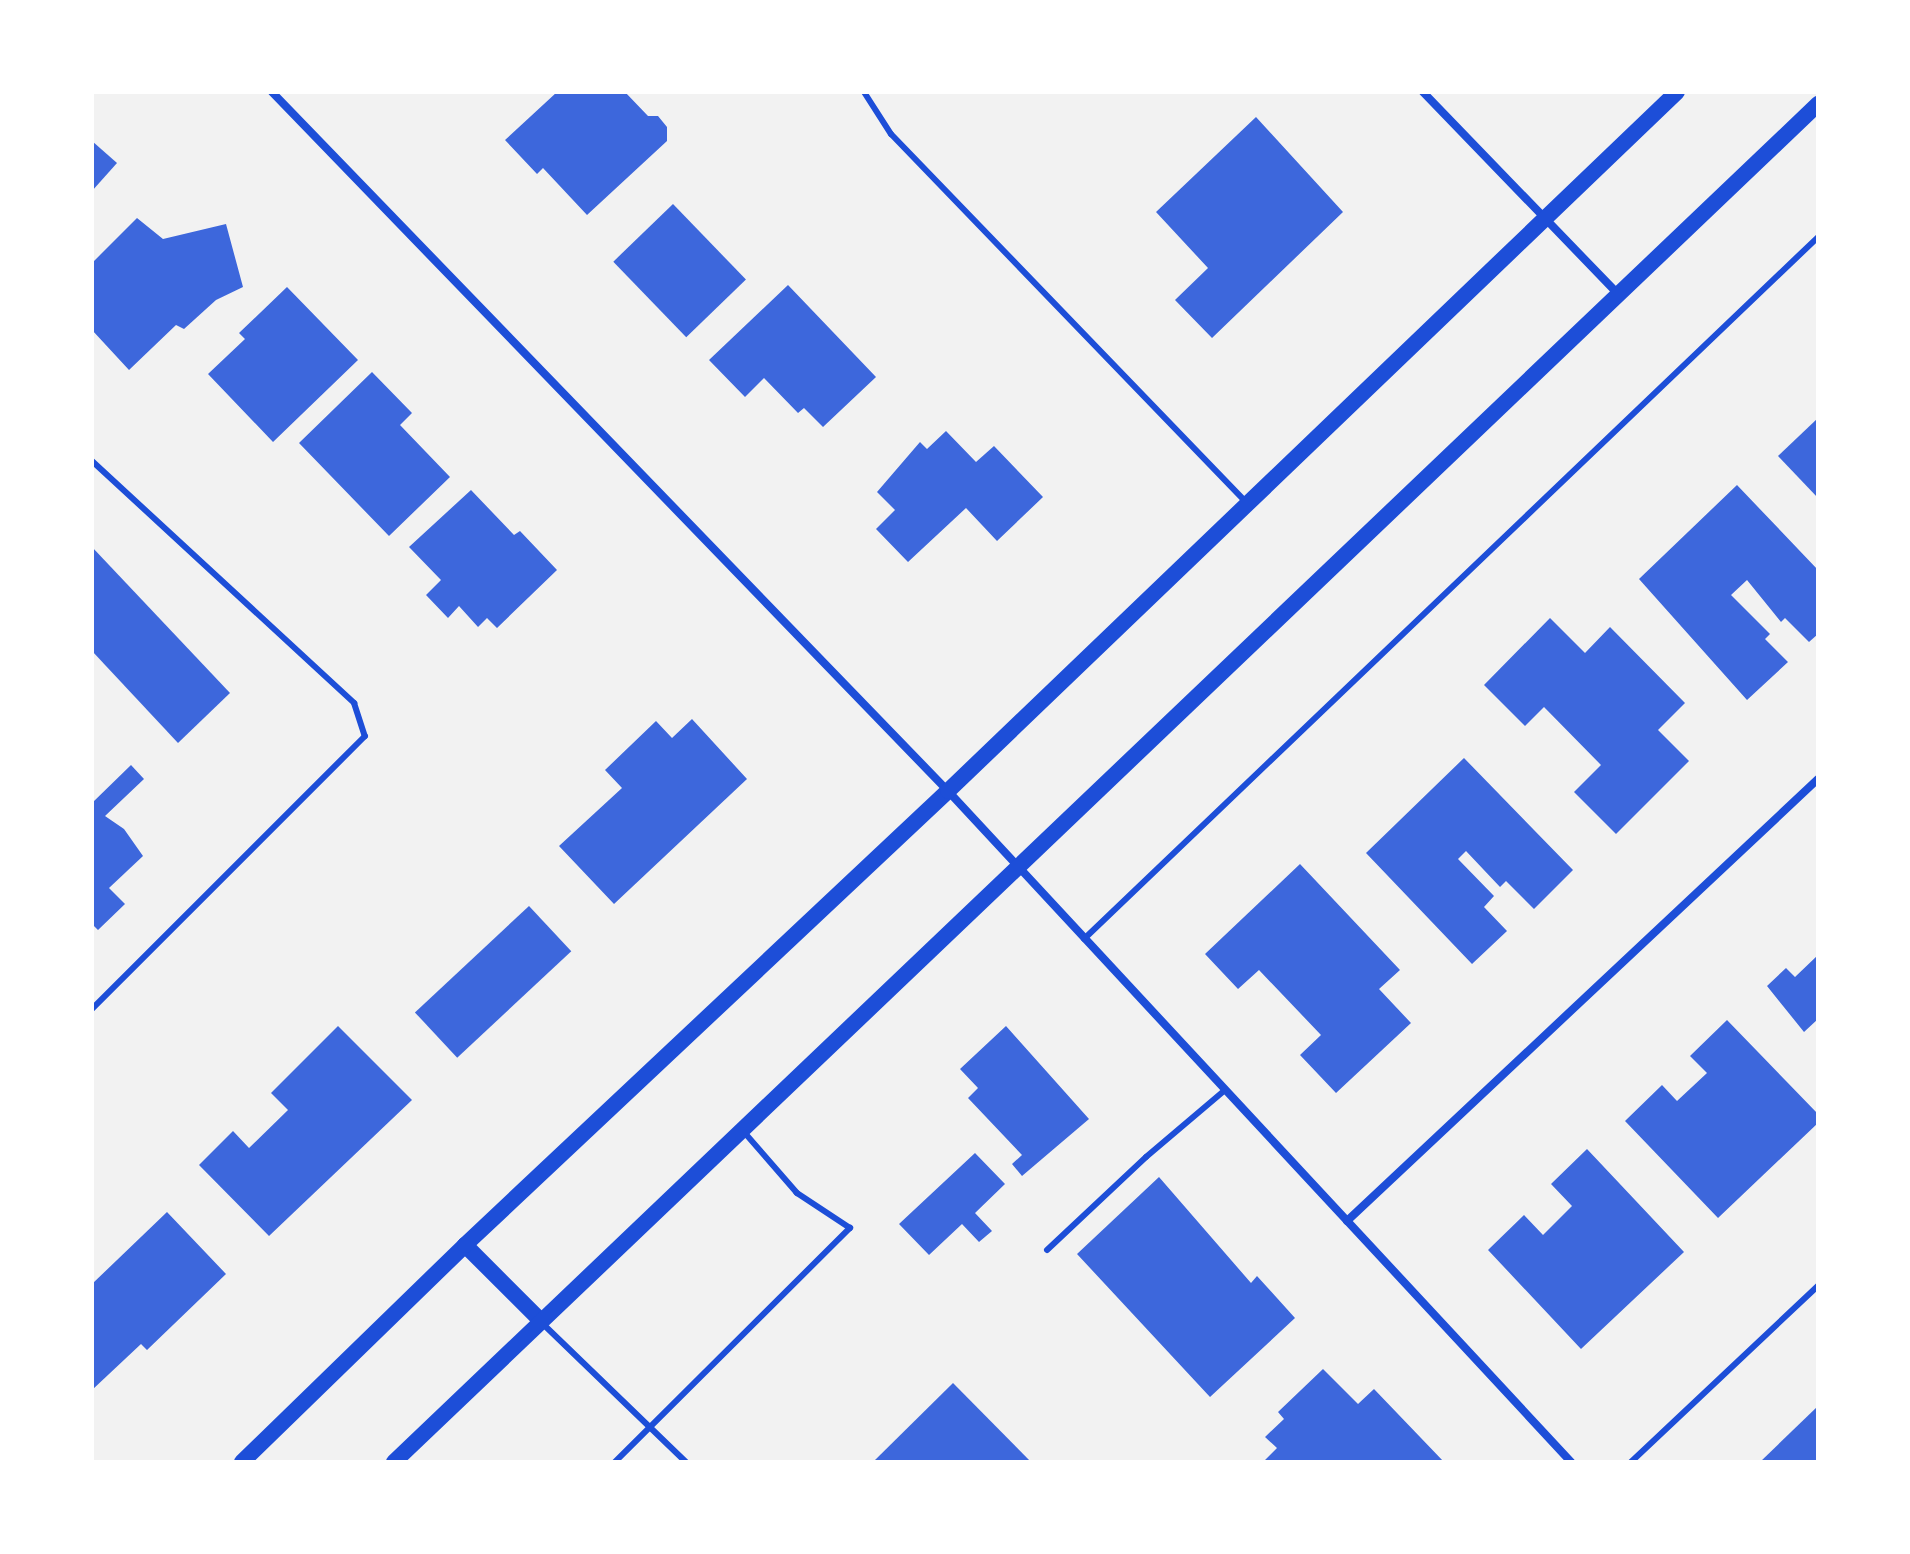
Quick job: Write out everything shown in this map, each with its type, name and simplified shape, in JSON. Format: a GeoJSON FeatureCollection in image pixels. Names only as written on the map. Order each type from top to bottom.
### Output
{"type":"FeatureCollection","features":[{"type":"Feature","properties":{"kind":"main road"},"geometry":{"type":"LineString","coordinates":[[242,1462],[465,1245],[948,791],[1677,92]]}},
{"type":"Feature","properties":{"kind":"main road"},"geometry":{"type":"LineString","coordinates":[[394,1462],[1818,104]]}},
{"type":"Feature","properties":{"kind":"main road"},"geometry":{"type":"LineString","coordinates":[[465,1245],[541,1321]]}},
{"type":"Feature","properties":{"kind":"street"},"geometry":{"type":"LineString","coordinates":[[272,92],[948,791],[1571,1462]]}},
{"type":"Feature","properties":{"kind":"street"},"geometry":{"type":"LineString","coordinates":[[1423,92],[1543,220],[1618,294]]}},
{"type":"Feature","properties":{"kind":"street"},"geometry":{"type":"LineString","coordinates":[[1347,1221],[1818,779]]}},
{"type":"Feature","properties":{"kind":"lane"},"geometry":{"type":"LineString","coordinates":[[864,92],[891,134],[1247,504]]}},
{"type":"Feature","properties":{"kind":"lane"},"geometry":{"type":"LineString","coordinates":[[1084,939],[1818,237]]}},
{"type":"Feature","properties":{"kind":"lane"},"geometry":{"type":"LineString","coordinates":[[92,461],[354,703],[365,736],[92,1009]]}},
{"type":"Feature","properties":{"kind":"lane"},"geometry":{"type":"LineString","coordinates":[[1047,1250],[1146,1157],[1225,1090]]}},
{"type":"Feature","properties":{"kind":"lane"},"geometry":{"type":"LineString","coordinates":[[615,1462],[850,1228],[797,1193],[741,1129]]}},
{"type":"Feature","properties":{"kind":"lane"},"geometry":{"type":"LineString","coordinates":[[1631,1462],[1818,1286]]}},
{"type":"Feature","properties":{"kind":"lane"},"geometry":{"type":"LineString","coordinates":[[541,1321],[686,1462]]}},
{"type":"Feature","properties":{"kind":"building"},"geometry":{"type":"Polygon","coordinates":[[[557,92],[625,92],[648,116],[658,116],[667,127],[667,141],[587,215],[543,168],[537,174],[505,140],[557,92]]]}},
{"type":"Feature","properties":{"kind":"building"},"geometry":{"type":"Polygon","coordinates":[[[1256,117],[1343,212],[1212,338],[1175,300],[1208,268],[1156,212],[1256,117]]]}},
{"type":"Feature","properties":{"kind":"building"},"geometry":{"type":"Polygon","coordinates":[[[92,141],[117,163],[92,191],[92,141]]]}},
{"type":"Feature","properties":{"kind":"building"},"geometry":{"type":"Polygon","coordinates":[[[673,204],[746,280],[686,337],[613,262],[673,204]]]}},
{"type":"Feature","properties":{"kind":"building"},"geometry":{"type":"Polygon","coordinates":[[[137,218],[163,239],[226,224],[243,287],[216,300],[184,329],[176,325],[129,370],[92,330],[92,263],[137,218]]]}},
{"type":"Feature","properties":{"kind":"building"},"geometry":{"type":"Polygon","coordinates":[[[788,285],[876,377],[823,427],[804,408],[798,413],[764,378],[745,397],[709,360],[788,285]]]}},
{"type":"Feature","properties":{"kind":"building"},"geometry":{"type":"Polygon","coordinates":[[[287,287],[358,360],[273,442],[208,374],[245,339],[239,333],[287,287]]]}},
{"type":"Feature","properties":{"kind":"building"},"geometry":{"type":"Polygon","coordinates":[[[372,372],[412,413],[400,425],[450,477],[389,536],[299,443],[372,372]]]}},
{"type":"Feature","properties":{"kind":"building"},"geometry":{"type":"Polygon","coordinates":[[[1818,418],[1818,498],[1778,456],[1818,418]]]}},
{"type":"Feature","properties":{"kind":"building"},"geometry":{"type":"Polygon","coordinates":[[[946,431],[976,462],[994,446],[1043,497],[997,541],[966,508],[908,562],[876,529],[895,510],[877,492],[920,442],[927,449],[946,431]]]}},
{"type":"Feature","properties":{"kind":"building"},"geometry":{"type":"Polygon","coordinates":[[[1737,485],[1818,570],[1818,634],[1809,642],[1785,618],[1781,622],[1747,580],[1731,595],[1770,634],[1765,639],[1788,662],[1747,700],[1639,579],[1737,485]]]}},
{"type":"Feature","properties":{"kind":"building"},"geometry":{"type":"Polygon","coordinates":[[[471,490],[514,535],[520,531],[557,570],[497,628],[487,618],[478,627],[459,606],[448,618],[426,595],[441,580],[409,547],[471,490]]]}},
{"type":"Feature","properties":{"kind":"building"},"geometry":{"type":"Polygon","coordinates":[[[92,547],[230,693],[178,743],[92,651],[92,547]]]}},
{"type":"Feature","properties":{"kind":"building"},"geometry":{"type":"Polygon","coordinates":[[[1550,618],[1585,653],[1610,627],[1685,703],[1658,730],[1689,761],[1616,834],[1574,792],[1601,765],[1544,707],[1525,726],[1484,685],[1550,618]]]}},
{"type":"Feature","properties":{"kind":"building"},"geometry":{"type":"Polygon","coordinates":[[[692,719],[747,779],[614,904],[559,846],[622,788],[605,770],[656,721],[672,738],[692,719]]]}},
{"type":"Feature","properties":{"kind":"building"},"geometry":{"type":"Polygon","coordinates":[[[1464,758],[1573,870],[1534,909],[1506,881],[1500,887],[1466,851],[1458,859],[1494,896],[1484,907],[1507,931],[1472,964],[1366,853],[1464,758]]]}},
{"type":"Feature","properties":{"kind":"building"},"geometry":{"type":"Polygon","coordinates":[[[131,765],[144,779],[105,816],[124,829],[143,856],[109,888],[125,904],[98,930],[92,924],[92,803],[131,765]]]}},
{"type":"Feature","properties":{"kind":"building"},"geometry":{"type":"Polygon","coordinates":[[[1300,864],[1400,970],[1379,989],[1411,1023],[1336,1093],[1300,1055],[1321,1035],[1259,970],[1238,989],[1205,954],[1300,864]]]}},
{"type":"Feature","properties":{"kind":"building"},"geometry":{"type":"Polygon","coordinates":[[[529,906],[571,951],[457,1058],[415,1012],[529,906]]]}},
{"type":"Feature","properties":{"kind":"building"},"geometry":{"type":"Polygon","coordinates":[[[1818,955],[1818,1019],[1804,1032],[1767,986],[1786,968],[1795,977],[1818,955]]]}},
{"type":"Feature","properties":{"kind":"building"},"geometry":{"type":"Polygon","coordinates":[[[1727,1020],[1818,1114],[1818,1123],[1718,1218],[1625,1121],[1662,1085],[1677,1101],[1707,1073],[1690,1056],[1727,1020]]]}},
{"type":"Feature","properties":{"kind":"building"},"geometry":{"type":"Polygon","coordinates":[[[338,1026],[412,1100],[269,1236],[199,1165],[233,1131],[249,1148],[288,1110],[271,1093],[338,1026]]]}},
{"type":"Feature","properties":{"kind":"building"},"geometry":{"type":"Polygon","coordinates":[[[1006,1026],[1089,1119],[1022,1176],[1012,1164],[1022,1155],[968,1098],[978,1088],[960,1069],[1006,1026]]]}},
{"type":"Feature","properties":{"kind":"building"},"geometry":{"type":"Polygon","coordinates":[[[1587,1149],[1684,1252],[1581,1349],[1488,1250],[1524,1215],[1543,1235],[1572,1206],[1551,1184],[1587,1149]]]}},
{"type":"Feature","properties":{"kind":"building"},"geometry":{"type":"Polygon","coordinates":[[[975,1153],[1005,1184],[975,1213],[992,1231],[979,1242],[962,1224],[929,1255],[899,1224],[975,1153]]]}},
{"type":"Feature","properties":{"kind":"building"},"geometry":{"type":"Polygon","coordinates":[[[1159,1177],[1251,1283],[1257,1276],[1295,1318],[1210,1397],[1077,1254],[1159,1177]]]}},
{"type":"Feature","properties":{"kind":"building"},"geometry":{"type":"Polygon","coordinates":[[[167,1212],[226,1274],[147,1350],[141,1344],[92,1390],[92,1284],[167,1212]]]}},
{"type":"Feature","properties":{"kind":"building"},"geometry":{"type":"Polygon","coordinates":[[[1323,1369],[1358,1404],[1374,1389],[1444,1462],[1263,1462],[1277,1448],[1265,1437],[1284,1419],[1278,1412],[1323,1369]]]}},
{"type":"Feature","properties":{"kind":"building"},"geometry":{"type":"Polygon","coordinates":[[[953,1383],[1031,1462],[873,1462],[953,1383]]]}},
{"type":"Feature","properties":{"kind":"building"},"geometry":{"type":"Polygon","coordinates":[[[1818,1406],[1818,1462],[1760,1462],[1818,1406]]]}}]}
